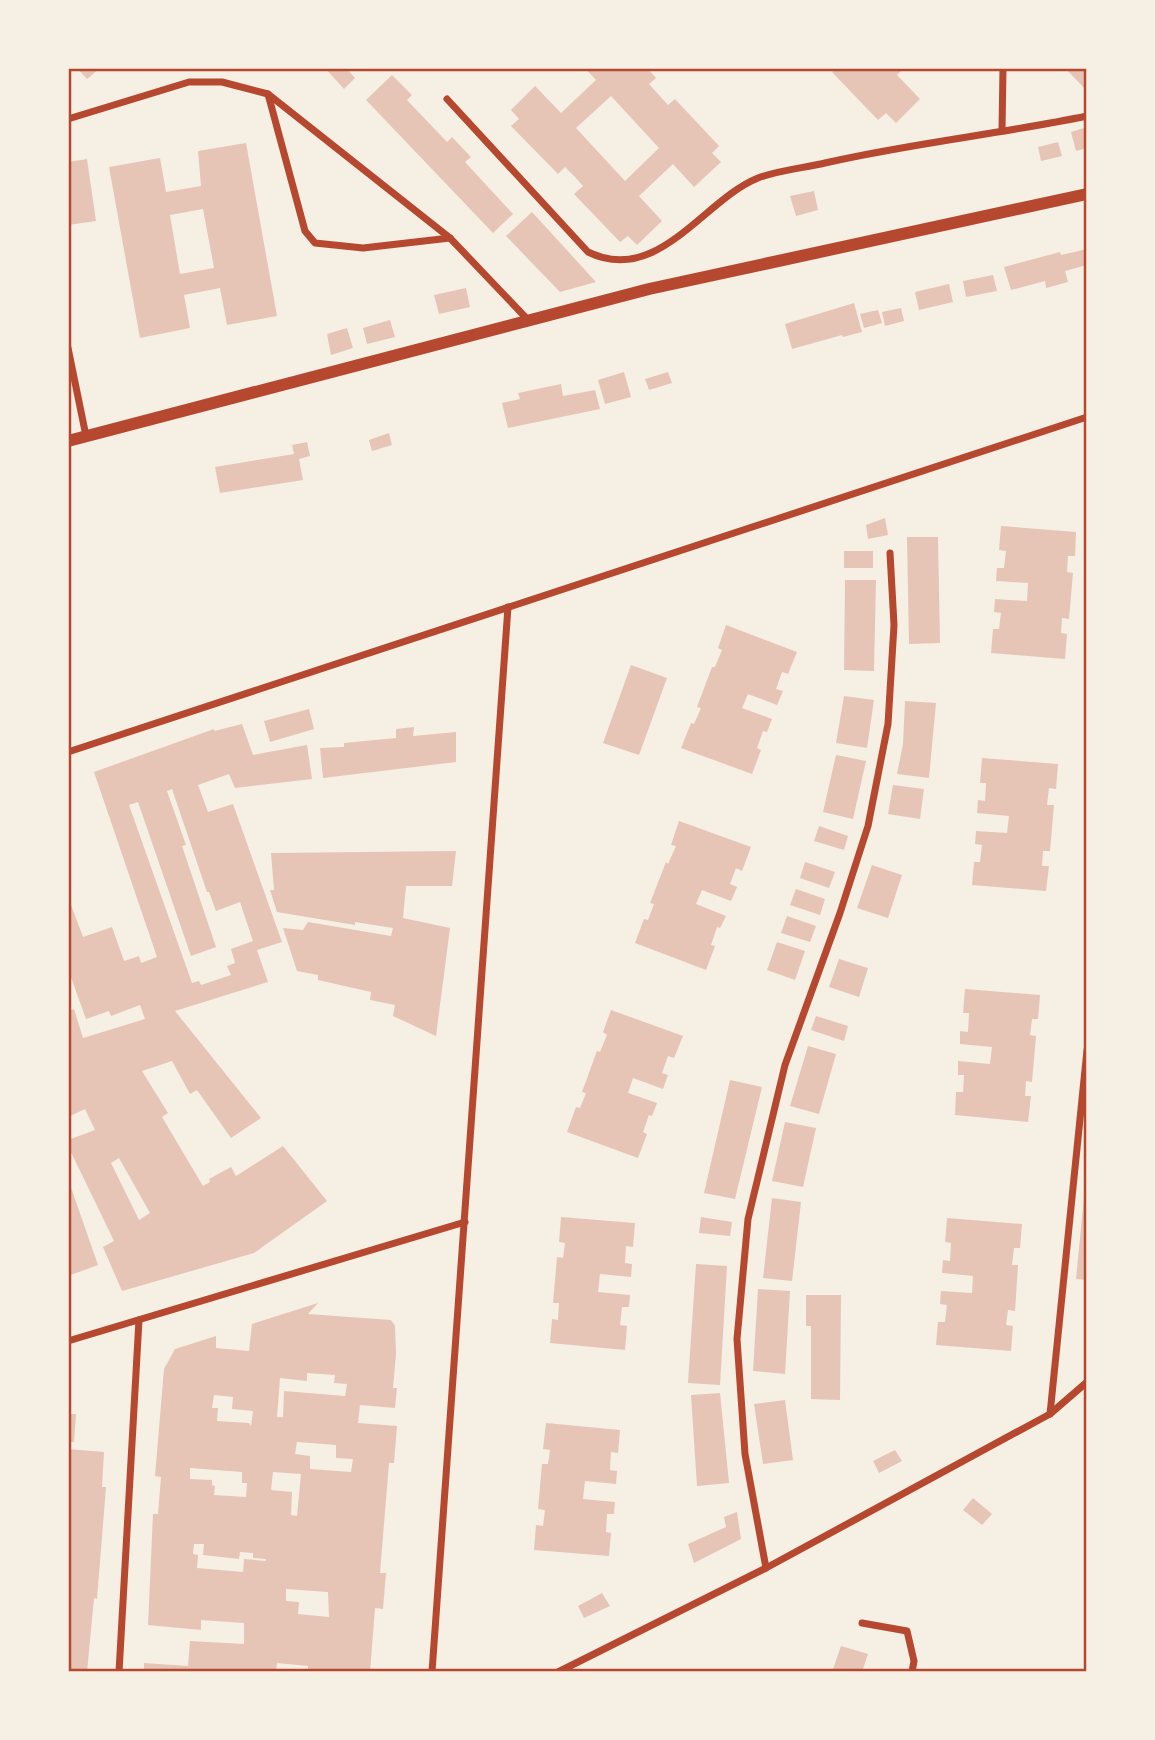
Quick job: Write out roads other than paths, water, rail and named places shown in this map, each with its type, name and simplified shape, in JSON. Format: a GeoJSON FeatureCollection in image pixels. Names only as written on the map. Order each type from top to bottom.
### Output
{"type":"FeatureCollection","features":[{"type":"Feature","properties":{"kind":"street"},"geometry":{"type":"LineString","coordinates":[[1002,131],[1003,68]]}},
{"type":"Feature","properties":{"kind":"street"},"geometry":{"type":"LineString","coordinates":[[68,119],[189,82],[222,82],[268,93],[450,238],[529,321]]}},
{"type":"Feature","properties":{"kind":"street"},"geometry":{"type":"LineString","coordinates":[[268,93],[305,231],[315,243],[363,248],[450,238]]}},
{"type":"Feature","properties":{"kind":"street"},"geometry":{"type":"LineString","coordinates":[[447,99],[588,252],[604,260],[623,260],[653,253],[757,179],[857,155],[1087,116]]}},
{"type":"Feature","properties":{"kind":"street"},"geometry":{"type":"LineString","coordinates":[[68,441],[649,289],[1087,194]]}},
{"type":"Feature","properties":{"kind":"street"},"geometry":{"type":"LineString","coordinates":[[68,348],[86,436]]}},
{"type":"Feature","properties":{"kind":"street"},"geometry":{"type":"LineString","coordinates":[[68,752],[1087,417]]}},
{"type":"Feature","properties":{"kind":"street"},"geometry":{"type":"LineString","coordinates":[[766,1568],[745,1454],[737,1339],[748,1219],[785,1065],[868,826],[888,724],[894,625],[890,553]]}},
{"type":"Feature","properties":{"kind":"street"},"geometry":{"type":"LineString","coordinates":[[432,1672],[508,607]]}},
{"type":"Feature","properties":{"kind":"street"},"geometry":{"type":"LineString","coordinates":[[1050,1414],[1087,1050]]}},
{"type":"Feature","properties":{"kind":"street"},"geometry":{"type":"LineString","coordinates":[[68,1341],[465,1222]]}},
{"type":"Feature","properties":{"kind":"street"},"geometry":{"type":"LineString","coordinates":[[119,1672],[138,1320]]}},
{"type":"Feature","properties":{"kind":"street"},"geometry":{"type":"LineString","coordinates":[[558,1672],[766,1568],[1050,1414],[1087,1382]]}},
{"type":"Feature","properties":{"kind":"street"},"geometry":{"type":"LineString","coordinates":[[862,1623],[907,1631],[914,1661],[912,1672]]}}]}
